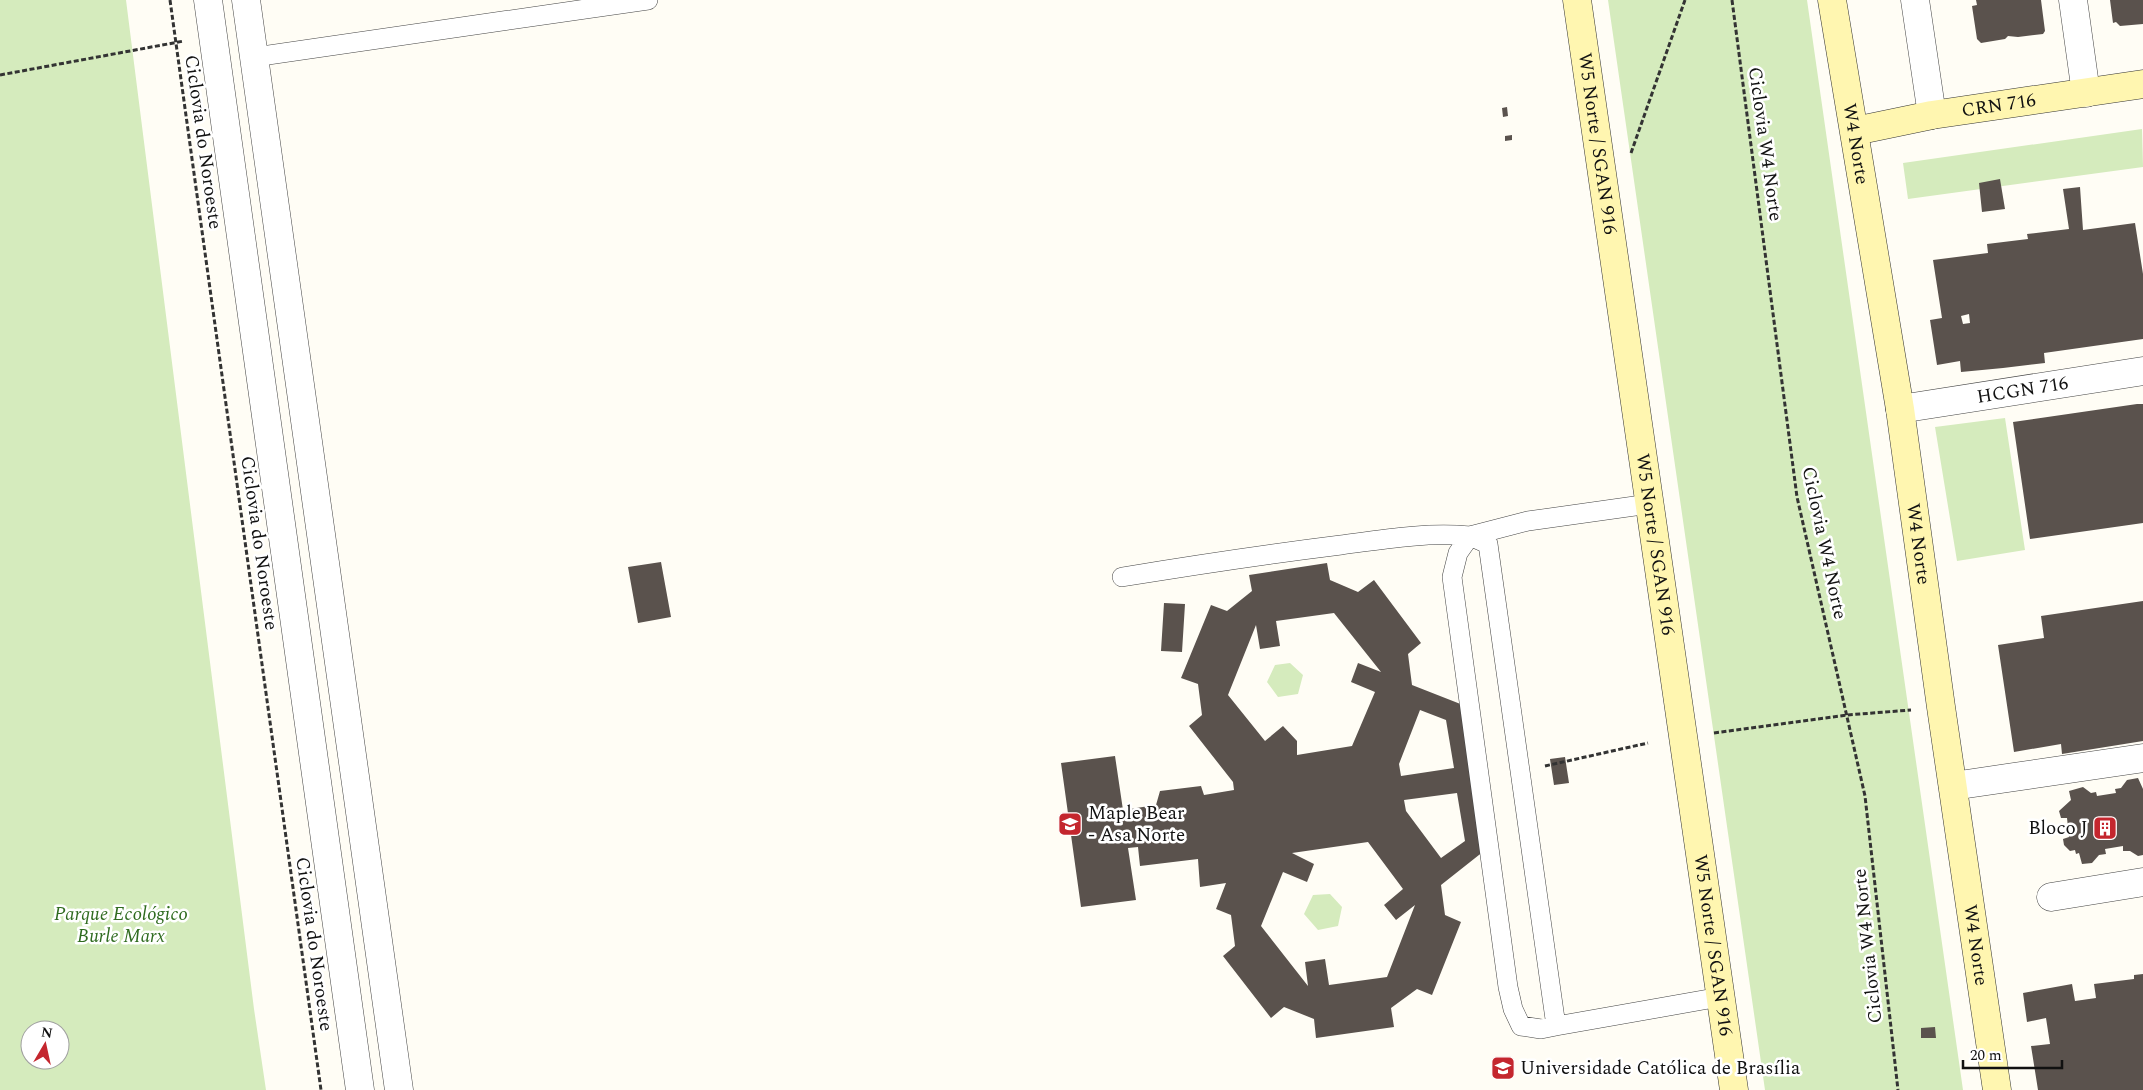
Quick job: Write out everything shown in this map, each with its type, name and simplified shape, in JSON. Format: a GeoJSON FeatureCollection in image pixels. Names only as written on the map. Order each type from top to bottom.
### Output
{"type":"FeatureCollection","features":[{"type":"Feature","properties":{"kind":"main road","name":"W5 Norte / SGAN 916"},"geometry":{"type":"LineString","coordinates":[[1577,0],[1734,1090]]}},
{"type":"Feature","properties":{"kind":"main road","name":"W4 Norte"},"geometry":{"type":"LineString","coordinates":[[1832,0],[1900,409],[1941,707],[1998,1090]]}},
{"type":"Feature","properties":{"kind":"main road","name":"CRN 716"},"geometry":{"type":"LineString","coordinates":[[1855,131],[1932,115],[2143,84]]}},
{"type":"Feature","properties":{"kind":"street"},"geometry":{"type":"LineString","coordinates":[[208,0],[360,1090]]}},
{"type":"Feature","properties":{"kind":"street"},"geometry":{"type":"LineString","coordinates":[[246,0],[399,1090]]}},
{"type":"Feature","properties":{"kind":"street"},"geometry":{"type":"LineString","coordinates":[[1915,0],[1932,115]]}},
{"type":"Feature","properties":{"kind":"street"},"geometry":{"type":"LineString","coordinates":[[2073,0],[2086,93]]}},
{"type":"Feature","properties":{"kind":"street","name":"HCGN 716"},"geometry":{"type":"LineString","coordinates":[[1900,409],[2143,371]]}},
{"type":"Feature","properties":{"kind":"street"},"geometry":{"type":"LineString","coordinates":[[1953,786],[2143,758]]}},
{"type":"Feature","properties":{"kind":"street"},"geometry":{"type":"LineString","coordinates":[[2051,897],[2143,882]]}},
{"type":"Feature","properties":{"kind":"lane"},"geometry":{"type":"LineString","coordinates":[[254,57],[648,0]]}},
{"type":"Feature","properties":{"kind":"lane"},"geometry":{"type":"LineString","coordinates":[[1649,504],[1528,521],[1470,536],[1458,553],[1452,578],[1508,986],[1513,1009],[1521,1026],[1541,1029],[1720,997]]}},
{"type":"Feature","properties":{"kind":"lane"},"geometry":{"type":"LineString","coordinates":[[1122,577],[1274,553],[1405,536],[1439,533],[1470,536],[1488,544],[1556,1026]]}},
{"type":"Feature","properties":{"kind":"path","name":"Ciclovia do Noroeste"},"geometry":{"type":"LineString","coordinates":[[170,0],[321,1090]]}},
{"type":"Feature","properties":{"kind":"path"},"geometry":{"type":"LineString","coordinates":[[1628,162],[1685,0]]}},
{"type":"Feature","properties":{"kind":"path","name":"Ciclovia W4 Norte"},"geometry":{"type":"LineString","coordinates":[[1732,0],[1797,498],[1865,796],[1898,1090]]}},
{"type":"Feature","properties":{"kind":"path"},"geometry":{"type":"LineString","coordinates":[[0,75],[213,36]]}},
{"type":"Feature","properties":{"kind":"path"},"geometry":{"type":"LineString","coordinates":[[1710,734],[1847,715],[1941,707]]}},
{"type":"Feature","properties":{"kind":"path"},"geometry":{"type":"LineString","coordinates":[[1520,771],[1648,743]]}},
{"type":"Feature","properties":{"kind":"green space","name":"Parque Ecológico Burle Marx"},"geometry":{"type":"Polygon","coordinates":[[[0,0],[126,0],[254,1009],[266,1090],[0,1090],[0,0]]]}},
{"type":"Feature","properties":{"kind":"green space"},"geometry":{"type":"Polygon","coordinates":[[[1608,0],[1807,0],[1963,1090],[1765,1090],[1608,0]]]}},
{"type":"Feature","properties":{"kind":"green space"},"geometry":{"type":"Polygon","coordinates":[[[2142,129],[2143,167],[1908,199],[1903,163],[2142,129]]]}},
{"type":"Feature","properties":{"kind":"green space"},"geometry":{"type":"Polygon","coordinates":[[[2005,418],[2025,550],[1957,561],[1935,427],[2005,418]]]}},
{"type":"Feature","properties":{"kind":"green space"},"geometry":{"type":"Polygon","coordinates":[[[1290,663],[1303,675],[1298,694],[1278,697],[1267,682],[1275,665],[1290,663]]]}},
{"type":"Feature","properties":{"kind":"green space"},"geometry":{"type":"Polygon","coordinates":[[[1330,894],[1342,907],[1338,926],[1318,930],[1304,914],[1313,895],[1330,894]]]}},
{"type":"Feature","properties":{"kind":"building"},"geometry":{"type":"Polygon","coordinates":[[[1976,0],[2041,0],[2045,31],[2043,34],[2018,37],[2008,36],[2005,39],[1981,43],[1977,39],[1972,6],[1977,5],[1976,0]]]}},
{"type":"Feature","properties":{"kind":"building"},"geometry":{"type":"Polygon","coordinates":[[[2110,0],[2143,0],[2143,24],[2120,26],[2116,22],[2113,23],[2110,0]]]}},
{"type":"Feature","properties":{"kind":"building"},"geometry":{"type":"Polygon","coordinates":[[[1507,107],[1508,116],[1503,117],[1502,108],[1507,107]]]}},
{"type":"Feature","properties":{"kind":"building"},"geometry":{"type":"Polygon","coordinates":[[[1512,135],[1512,140],[1505,141],[1505,136],[1512,135]]]}},
{"type":"Feature","properties":{"kind":"building"},"geometry":{"type":"Polygon","coordinates":[[[2000,179],[2005,209],[1982,212],[1979,183],[2000,179]]]}},
{"type":"Feature","properties":{"kind":"building"},"geometry":{"type":"Polygon","coordinates":[[[2080,187],[2083,230],[2135,223],[2143,274],[2143,339],[2044,353],[2045,363],[1961,372],[1960,361],[1937,365],[1930,320],[1942,318],[1933,260],[1988,253],[1987,244],[2028,239],[2027,234],[2069,229],[2063,189],[2080,187]],[[1969,314],[1961,316],[1963,324],[1970,323],[1969,314]]]}},
{"type":"Feature","properties":{"kind":"building"},"geometry":{"type":"Polygon","coordinates":[[[2143,404],[2143,523],[2030,539],[2013,422],[2143,404]]]}},
{"type":"Feature","properties":{"kind":"building"},"geometry":{"type":"Polygon","coordinates":[[[661,562],[671,617],[638,623],[628,567],[661,562]]]}},
{"type":"Feature","properties":{"kind":"building"},"geometry":{"type":"Polygon","coordinates":[[[1327,563],[1330,580],[1358,592],[1374,580],[1421,643],[1408,654],[1412,685],[1463,705],[1484,851],[1441,885],[1445,915],[1461,922],[1432,995],[1417,989],[1391,1008],[1394,1027],[1316,1038],[1314,1019],[1284,1007],[1271,1018],[1223,956],[1235,946],[1231,915],[1216,909],[1226,883],[1200,887],[1198,859],[1140,866],[1138,847],[1128,848],[1136,900],[1081,907],[1061,763],[1115,756],[1123,810],[1156,805],[1160,791],[1201,786],[1204,795],[1234,790],[1233,782],[1189,726],[1202,715],[1198,684],[1181,678],[1211,605],[1227,611],[1252,591],[1249,575],[1327,563]],[[1334,613],[1276,621],[1280,646],[1260,649],[1256,625],[1228,695],[1265,741],[1283,726],[1297,741],[1297,755],[1352,746],[1375,692],[1351,682],[1358,663],[1381,672],[1334,613]],[[1420,710],[1399,764],[1401,776],[1454,768],[1446,720],[1420,710]],[[1457,793],[1404,800],[1406,811],[1441,858],[1465,841],[1457,793]],[[1368,842],[1292,853],[1314,864],[1307,882],[1283,872],[1261,926],[1308,986],[1305,962],[1325,959],[1329,985],[1387,977],[1415,905],[1396,920],[1384,905],[1403,889],[1368,842]]]}},
{"type":"Feature","properties":{"kind":"building"},"geometry":{"type":"Polygon","coordinates":[[[2143,601],[2143,741],[2062,754],[2061,744],[2014,752],[1998,645],[2044,638],[2041,616],[2143,601]]]}},
{"type":"Feature","properties":{"kind":"building"},"geometry":{"type":"Polygon","coordinates":[[[1164,603],[1185,604],[1182,652],[1161,651],[1164,603]]]}},
{"type":"Feature","properties":{"kind":"building"},"geometry":{"type":"Polygon","coordinates":[[[1565,757],[1569,783],[1554,785],[1550,759],[1565,757]]]}},
{"type":"Feature","properties":{"kind":"building","name":"Bloco J"},"geometry":{"type":"Polygon","coordinates":[[[2138,778],[2143,789],[2143,855],[2138,856],[2130,851],[2123,851],[2123,846],[2105,849],[2106,854],[2099,855],[2092,863],[2082,864],[2079,853],[2076,854],[2075,850],[2070,851],[2064,845],[2063,839],[2069,837],[2067,818],[2061,818],[2059,811],[2071,800],[2069,791],[2083,787],[2091,793],[2096,792],[2097,796],[2116,793],[2115,789],[2121,788],[2127,780],[2138,778]]]}},
{"type":"Feature","properties":{"kind":"building"},"geometry":{"type":"Polygon","coordinates":[[[2143,974],[2143,1090],[2038,1090],[2031,1046],[2050,1044],[2046,1018],[2027,1022],[2023,993],[2072,984],[2075,1001],[2096,998],[2094,984],[2134,979],[2134,975],[2143,974]]]}},
{"type":"Feature","properties":{"kind":"building"},"geometry":{"type":"Polygon","coordinates":[[[1935,1027],[1936,1038],[1921,1038],[1921,1028],[1935,1027]]]}},
{"type":"Feature","properties":{"kind":"place","name":"Maple Bear - Asa Norte"},"geometry":{"type":"Point","coordinates":[1070,824]}},
{"type":"Feature","properties":{"kind":"place","name":"Bloco J"},"geometry":{"type":"Point","coordinates":[2105,828]}},
{"type":"Feature","properties":{"kind":"place","name":"Universidade Católica de Brasília"},"geometry":{"type":"Point","coordinates":[1503,1068]}}]}
